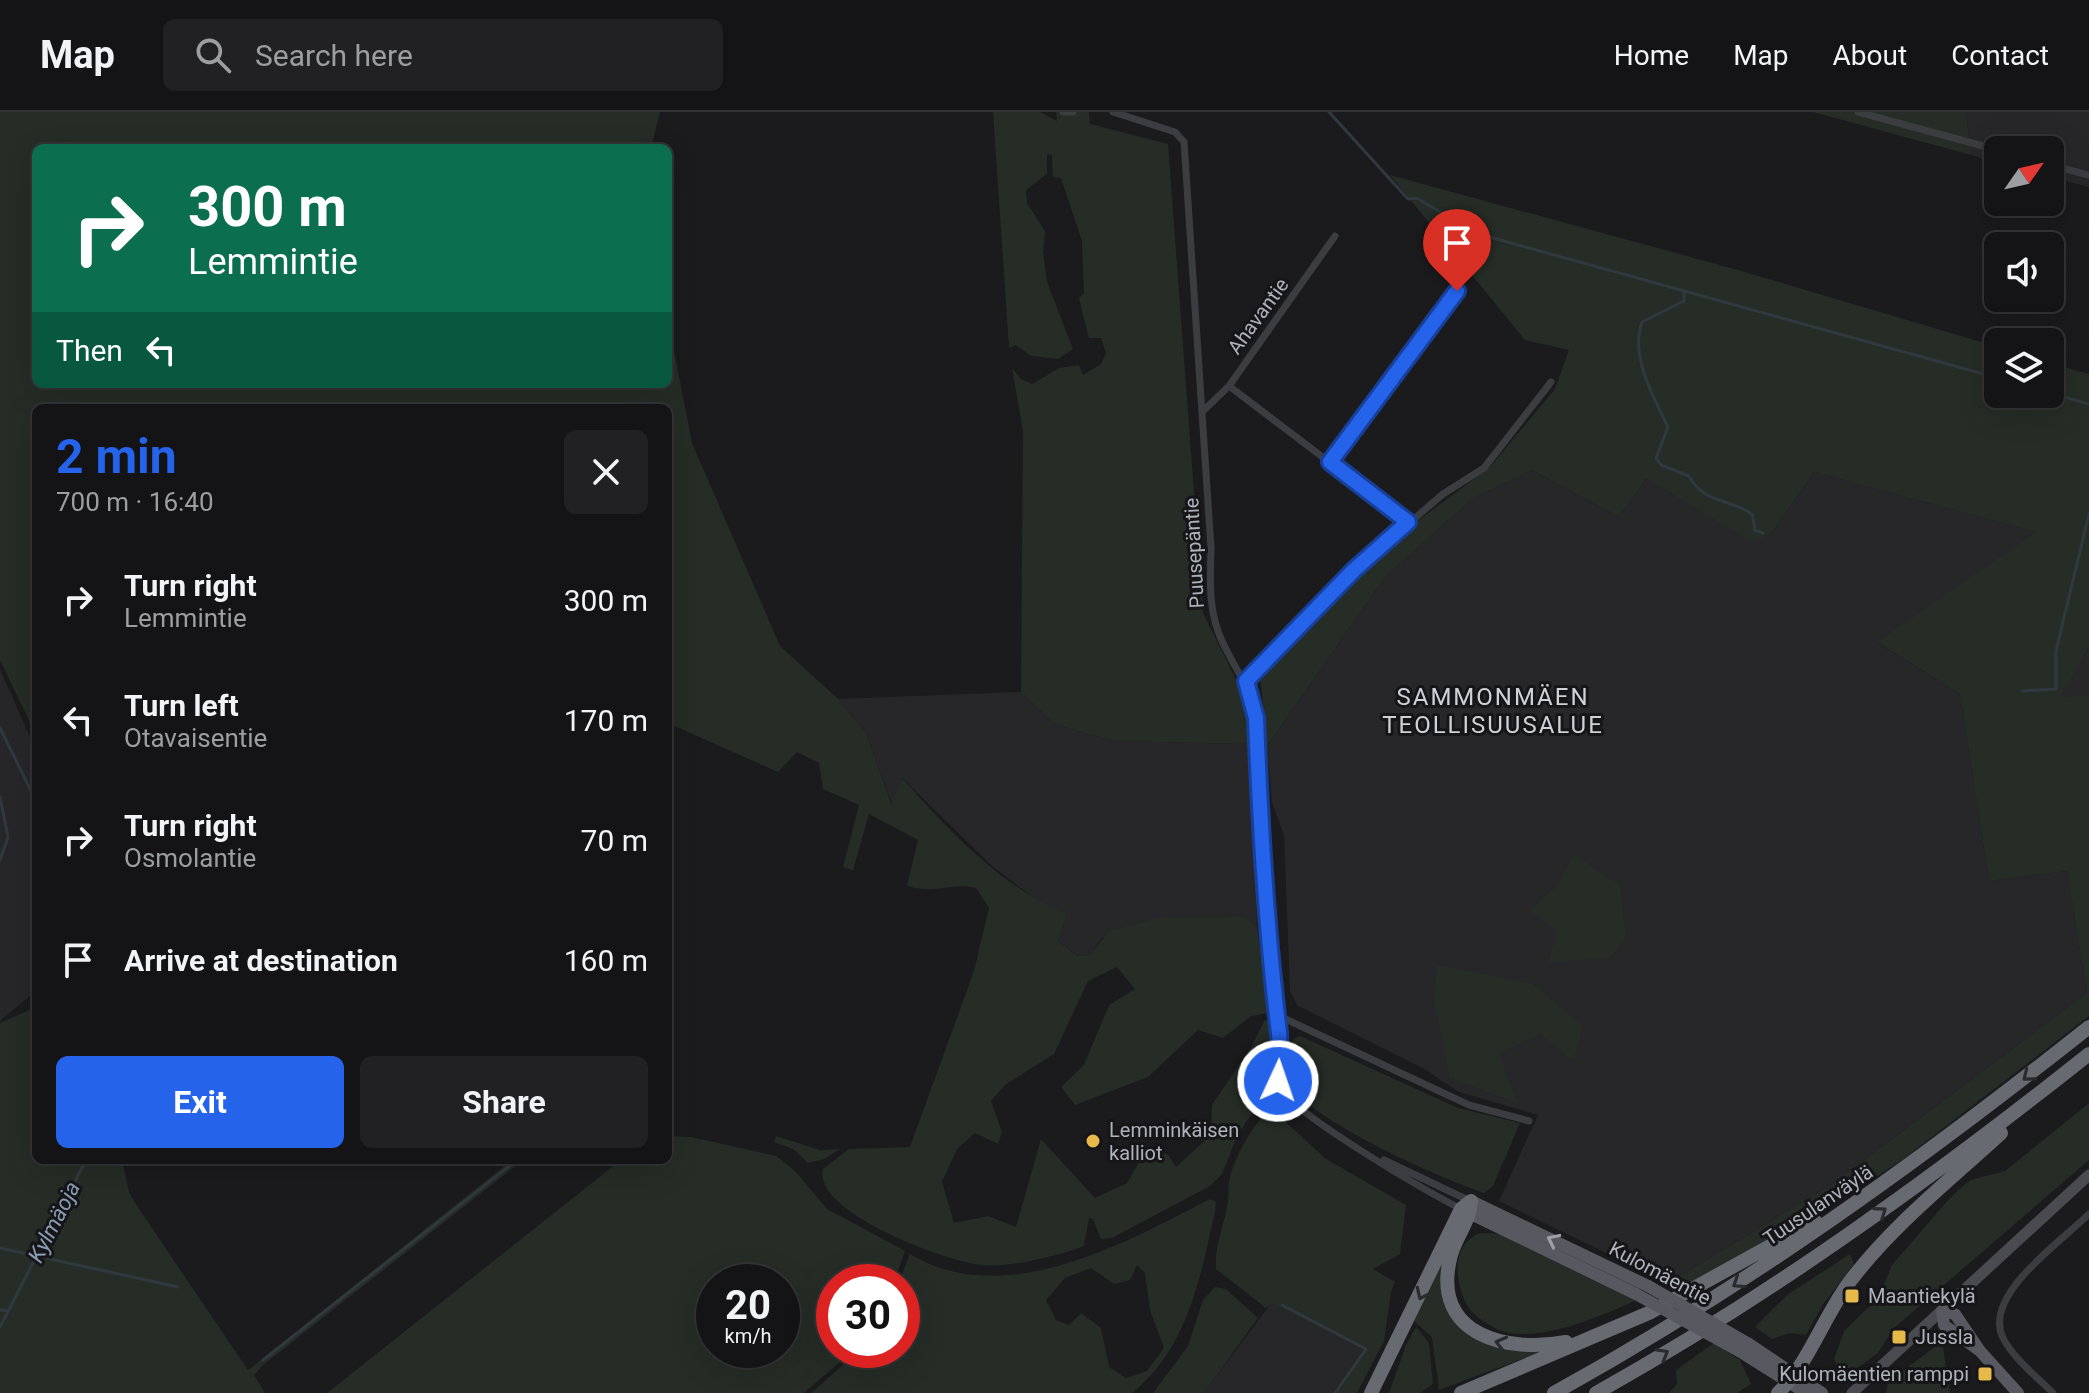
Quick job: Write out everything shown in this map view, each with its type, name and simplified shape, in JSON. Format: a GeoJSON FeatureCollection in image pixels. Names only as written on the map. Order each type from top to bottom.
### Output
{"type":"FeatureCollection","features":[{"type":"Feature","properties":{"kind":"highway","name":"Tuusulanväylä"},"geometry":{"type":"LineString","coordinates":[[1554,1393],[1662,1331],[1896,1176],[2089,1027]]}},
{"type":"Feature","properties":{"kind":"highway","name":"Tuusulanväylä"},"geometry":{"type":"LineString","coordinates":[[1596,1393],[1819,1255],[1933,1175],[2089,1054]]}},
{"type":"Feature","properties":{"kind":"highway"},"geometry":{"type":"LineString","coordinates":[[1778,1393],[1792,1377],[1829,1311],[1885,1241],[2060,1078]]}},
{"type":"Feature","properties":{"kind":"highway"},"geometry":{"type":"LineString","coordinates":[[1461,1393],[1701,1287],[1896,1176]]}},
{"type":"Feature","properties":{"kind":"highway"},"geometry":{"type":"LineString","coordinates":[[1467,1208],[1450,1256],[1448,1280],[1454,1305],[1467,1325],[1485,1339],[1518,1347],[1564,1342],[1605,1331]]}},
{"type":"Feature","properties":{"kind":"highway"},"geometry":{"type":"LineString","coordinates":[[1371,1393],[1467,1208]]}},
{"type":"Feature","properties":{"kind":"main road"},"geometry":{"type":"LineString","coordinates":[[1856,1389],[2089,1175]]}},
{"type":"Feature","properties":{"kind":"main road","name":"Kulomäentie"},"geometry":{"type":"LineString","coordinates":[[1467,1208],[1744,1347]]}},
{"type":"Feature","properties":{"kind":"main road","name":"Kulomäentie"},"geometry":{"type":"LineString","coordinates":[[1467,1208],[1648,1286],[1822,1393]]}},
{"type":"Feature","properties":{"kind":"main road"},"geometry":{"type":"LineString","coordinates":[[1942,1311],[1944,1325],[1980,1351],[2018,1393]]}},
{"type":"Feature","properties":{"kind":"main road","name":"Kulomäentie"},"geometry":{"type":"LineString","coordinates":[[1792,1377],[1806,1393]]}},
{"type":"Feature","properties":{"kind":"street"},"geometry":{"type":"LineString","coordinates":[[1063,112],[1073,112]]}},
{"type":"Feature","properties":{"kind":"street","name":"Puusepäntie"},"geometry":{"type":"LineString","coordinates":[[1113,112],[1175,132],[1184,142],[1203,411],[1211,611],[1222,642],[1246,681],[1256,718],[1280,1038],[1275,1067],[1280,1088],[1305,1112],[1378,1159],[1467,1208]]}},
{"type":"Feature","properties":{"kind":"street"},"geometry":{"type":"LineString","coordinates":[[1858,112],[1984,146]]}},
{"type":"Feature","properties":{"kind":"street"},"geometry":{"type":"LineString","coordinates":[[2064,169],[2089,175]]}},
{"type":"Feature","properties":{"kind":"street","name":"Ahavantie"},"geometry":{"type":"LineString","coordinates":[[1203,411],[1229,386],[1335,236]]}},
{"type":"Feature","properties":{"kind":"street"},"geometry":{"type":"LineString","coordinates":[[1330,462],[1457,291]]}},
{"type":"Feature","properties":{"kind":"street"},"geometry":{"type":"LineString","coordinates":[[1246,681],[1354,570],[1408,522],[1484,468],[1551,382]]}},
{"type":"Feature","properties":{"kind":"street"},"geometry":{"type":"LineString","coordinates":[[1229,386],[1408,522]]}},
{"type":"Feature","properties":{"kind":"street"},"geometry":{"type":"LineString","coordinates":[[1277,1015],[1446,1095],[1529,1121]]}},
{"type":"Feature","properties":{"kind":"street","name":"Puusepäntie"},"geometry":{"type":"LineString","coordinates":[[1378,1159],[1398,1174],[1467,1208]]}},
{"type":"Feature","properties":{"kind":"street"},"geometry":{"type":"LineString","coordinates":[[2053,1393],[2004,1339],[1998,1320],[2003,1300],[2013,1286],[2089,1214]]}},
{"type":"Feature","properties":{"kind":"shaded area"},"geometry":{"type":"Polygon","coordinates":[[[0,112],[660,112],[652,144],[32,144],[32,388],[672,388],[672,340],[692,443],[780,646],[838,699],[866,733],[892,806],[902,778],[957,836],[998,873],[1020,889],[1067,913],[1058,941],[1078,956],[1090,955],[1109,931],[1164,917],[1242,916],[1257,927],[1269,1013],[1251,1016],[1223,1038],[1198,1030],[1148,1077],[1075,1105],[1061,1087],[1084,1065],[1109,1005],[1135,989],[1117,967],[1088,981],[1054,1054],[1005,1085],[991,1101],[1002,1132],[998,1144],[975,1133],[957,1149],[942,1182],[954,1223],[988,1216],[1016,1227],[1041,1139],[1095,1198],[1127,1183],[1148,1147],[1168,1155],[1176,1167],[1211,1135],[1212,1105],[1251,1047],[1265,1020],[1271,1021],[1266,1072],[1268,1089],[1237,1136],[1222,1174],[1210,1186],[1112,1238],[1101,1239],[1093,1219],[1089,1218],[1084,1246],[1061,1254],[1005,1265],[964,1262],[885,1232],[838,1202],[825,1185],[823,1169],[849,1149],[910,1147],[974,971],[989,908],[976,888],[927,889],[907,886],[918,840],[869,814],[853,870],[843,867],[859,805],[823,789],[819,763],[797,752],[778,772],[672,725],[672,404],[32,404],[32,727],[0,660],[0,112]]]}},
{"type":"Feature","properties":{"kind":"shaded area"},"geometry":{"type":"Polygon","coordinates":[[[993,112],[1040,112],[1057,121],[1056,112],[1089,112],[1090,124],[1168,144],[1203,613],[1246,700],[1250,744],[1114,741],[1054,724],[1021,692],[1023,432],[1012,368],[1021,379],[1032,384],[1059,368],[1079,365],[1083,375],[1101,364],[1106,353],[1101,338],[1089,338],[1079,298],[1084,293],[1082,241],[1061,178],[1053,177],[1052,155],[1047,154],[1047,174],[1026,190],[1027,203],[1045,231],[1043,252],[1047,282],[1073,349],[1058,359],[1031,356],[1016,345],[1009,348],[993,112]]]}},
{"type":"Feature","properties":{"kind":"shaded area"},"geometry":{"type":"Polygon","coordinates":[[[1813,112],[1966,112],[1971,155],[1813,112]]]}},
{"type":"Feature","properties":{"kind":"shaded area"},"geometry":{"type":"Polygon","coordinates":[[[1966,112],[2089,112],[2089,187],[2064,181],[2064,136],[1984,136],[1984,159],[1971,155],[1966,112]]]}},
{"type":"Feature","properties":{"kind":"shaded area"},"geometry":{"type":"Polygon","coordinates":[[[1390,175],[1738,270],[1984,343],[1984,408],[2064,408],[2064,367],[2089,374],[2089,647],[2061,697],[2089,695],[2089,1016],[1902,1160],[1807,1221],[1683,1290],[1668,1283],[1832,1184],[2087,993],[2067,871],[1989,881],[1960,694],[1877,642],[2036,532],[1814,472],[1772,533],[1752,542],[1646,479],[1619,517],[1532,470],[1472,499],[1385,577],[1267,746],[1260,674],[1376,552],[1490,467],[1555,389],[1569,350],[1525,340],[1390,175]]]}},
{"type":"Feature","properties":{"kind":"shaded area"},"geometry":{"type":"Polygon","coordinates":[[[1532,470],[1619,517],[1646,479],[1752,541],[1772,533],[1814,472],[2037,532],[1878,643],[1960,694],[1989,881],[2067,871],[2087,993],[1832,1184],[1668,1283],[1499,1201],[1538,1115],[1459,1092],[1421,1067],[1297,1005],[1290,991],[1284,836],[1272,802],[1267,746],[1385,577],[1472,499],[1532,470]]]}},
{"type":"Feature","properties":{"kind":"shaded area"},"geometry":{"type":"Polygon","coordinates":[[[2089,647],[2089,695],[2060,698],[2089,647]]]}},
{"type":"Feature","properties":{"kind":"shaded area"},"geometry":{"type":"Polygon","coordinates":[[[0,669],[32,742],[32,994],[0,1021],[0,669]]]}},
{"type":"Feature","properties":{"kind":"shaded area"},"geometry":{"type":"Polygon","coordinates":[[[1021,692],[1054,724],[1114,741],[1250,744],[1257,927],[1241,916],[1164,917],[1102,938],[1090,955],[1079,956],[1058,941],[1067,913],[1042,904],[992,866],[902,778],[893,807],[866,733],[838,699],[1021,692]]]}},
{"type":"Feature","properties":{"kind":"shaded area"},"geometry":{"type":"Polygon","coordinates":[[[1574,854],[1620,886],[1626,937],[1610,958],[1549,962],[1557,930],[1529,910],[1558,885],[1574,854]]]}},
{"type":"Feature","properties":{"kind":"shaded area"},"geometry":{"type":"Polygon","coordinates":[[[1437,965],[1533,984],[1583,1026],[1573,1061],[1540,1034],[1499,1054],[1517,1103],[1450,1078],[1434,998],[1437,965]]]}},
{"type":"Feature","properties":{"kind":"shaded area"},"geometry":{"type":"Polygon","coordinates":[[[32,1009],[32,1164],[123,1164],[129,1192],[137,1206],[248,1370],[507,1164],[518,1164],[263,1365],[254,1375],[265,1393],[0,1393],[0,1023],[32,1009]]]}},
{"type":"Feature","properties":{"kind":"shaded area"},"geometry":{"type":"Polygon","coordinates":[[[1300,1036],[1458,1108],[1520,1123],[1493,1186],[1484,1193],[1437,1175],[1342,1127],[1315,1109],[1295,1092],[1285,1075],[1291,1043],[1300,1036]]]}},
{"type":"Feature","properties":{"kind":"shaded area"},"geometry":{"type":"Polygon","coordinates":[[[2089,1103],[2089,1160],[1894,1328],[1878,1353],[1844,1378],[1834,1359],[1844,1331],[1879,1297],[1892,1265],[1950,1198],[1970,1180],[2005,1171],[2089,1103]]]}},
{"type":"Feature","properties":{"kind":"shaded area"},"geometry":{"type":"Polygon","coordinates":[[[1279,1104],[1278,1115],[1326,1159],[1406,1205],[1400,1254],[1373,1269],[1395,1282],[1384,1341],[1357,1393],[1333,1393],[1363,1350],[1272,1303],[1266,1308],[1216,1269],[1235,1161],[1262,1117],[1279,1104]]]}},
{"type":"Feature","properties":{"kind":"shaded area"},"geometry":{"type":"Polygon","coordinates":[[[672,1136],[691,1137],[776,1156],[795,1171],[827,1209],[905,1251],[900,1264],[816,1264],[816,1368],[833,1368],[804,1393],[327,1393],[616,1164],[672,1164],[672,1136]]]}},
{"type":"Feature","properties":{"kind":"shaded area"},"geometry":{"type":"Polygon","coordinates":[[[776,1136],[820,1150],[840,1149],[824,1159],[808,1163],[793,1149],[774,1142],[776,1136]]]}},
{"type":"Feature","properties":{"kind":"shaded area"},"geometry":{"type":"Polygon","coordinates":[[[1210,1199],[1216,1202],[1197,1286],[1179,1333],[1151,1375],[1132,1393],[811,1393],[839,1368],[920,1368],[920,1264],[906,1264],[910,1254],[946,1270],[985,1276],[1024,1273],[1103,1251],[1210,1199]],[[1137,1265],[1130,1280],[1114,1284],[1091,1268],[1065,1278],[1046,1300],[1056,1320],[1069,1325],[1081,1313],[1101,1328],[1109,1367],[1126,1378],[1147,1371],[1164,1348],[1150,1310],[1145,1273],[1137,1265]]]}},
{"type":"Feature","properties":{"kind":"shaded area"},"geometry":{"type":"Polygon","coordinates":[[[1479,1234],[1501,1234],[1637,1300],[1550,1331],[1514,1334],[1499,1330],[1478,1317],[1464,1300],[1458,1280],[1458,1259],[1467,1241],[1479,1234]]]}},
{"type":"Feature","properties":{"kind":"shaded area"},"geometry":{"type":"Polygon","coordinates":[[[1850,1254],[1854,1264],[1822,1306],[1806,1335],[1790,1333],[1772,1339],[1755,1327],[1787,1295],[1850,1254]]]}},
{"type":"Feature","properties":{"kind":"shaded area"},"geometry":{"type":"Polygon","coordinates":[[[1441,1261],[1466,1329],[1551,1348],[1439,1390],[1432,1337],[1414,1321],[1441,1261]]]}},
{"type":"Feature","properties":{"kind":"shaded area"},"geometry":{"type":"Polygon","coordinates":[[[1215,1287],[1226,1289],[1258,1318],[1204,1393],[1153,1393],[1188,1346],[1203,1300],[1215,1287]]]}},
{"type":"Feature","properties":{"kind":"shaded area"},"geometry":{"type":"Polygon","coordinates":[[[1272,1302],[1363,1350],[1333,1393],[1204,1393],[1272,1302]]]}},
{"type":"Feature","properties":{"kind":"shaded area"},"geometry":{"type":"Polygon","coordinates":[[[1416,1327],[1429,1343],[1433,1384],[1420,1393],[1389,1393],[1406,1345],[1416,1327]]]}},
{"type":"Feature","properties":{"kind":"shaded area"},"geometry":{"type":"Polygon","coordinates":[[[1714,1343],[1740,1360],[1751,1384],[1737,1393],[1669,1393],[1677,1384],[1676,1370],[1714,1343]]]}},
{"type":"Feature","properties":{"kind":"shaded area"},"geometry":{"type":"Polygon","coordinates":[[[1936,1346],[1943,1347],[1950,1393],[1886,1393],[1888,1382],[1936,1346]]]}},
{"type":"Feature","properties":{"kind":"waterway"},"geometry":{"type":"LineString","coordinates":[[1329,112],[1408,199],[1417,198],[1475,233],[1984,374]]}},
{"type":"Feature","properties":{"kind":"waterway"},"geometry":{"type":"LineString","coordinates":[[1684,290],[1684,301],[1642,322],[1639,335],[1645,376],[1668,427],[1656,458],[1661,465],[1689,476],[1702,492],[1752,514],[1755,530],[1763,533]]}},
{"type":"Feature","properties":{"kind":"waterway"},"geometry":{"type":"LineString","coordinates":[[2064,397],[2089,404]]}},
{"type":"Feature","properties":{"kind":"waterway"},"geometry":{"type":"LineString","coordinates":[[2022,691],[2056,689],[2056,651],[2089,514]]}},
{"type":"Feature","properties":{"kind":"waterway"},"geometry":{"type":"LineString","coordinates":[[0,728],[32,793]]}},
{"type":"Feature","properties":{"kind":"waterway"},"geometry":{"type":"LineString","coordinates":[[0,797],[8,837],[0,860]]}},
{"type":"Feature","properties":{"kind":"waterway","name":"Kylmäoja"},"geometry":{"type":"LineString","coordinates":[[0,1327],[84,1164]]}},
{"type":"Feature","properties":{"kind":"waterway"},"geometry":{"type":"LineString","coordinates":[[263,1360],[512,1164]]}},
{"type":"Feature","properties":{"kind":"waterway"},"geometry":{"type":"LineString","coordinates":[[0,1248],[178,1287]]}},
{"type":"Feature","properties":{"kind":"waterway"},"geometry":{"type":"LineString","coordinates":[[1282,1305],[1366,1349],[1335,1393]]}},
{"type":"Feature","properties":{"kind":"waterway","name":"Kylmäoja"},"geometry":{"type":"LineString","coordinates":[[0,1310],[8,1311]]}},
{"type":"Feature","properties":{"kind":"place","name":"Lemminkäisen kalliot"},"geometry":{"type":"Point","coordinates":[1093,1141]}},
{"type":"Feature","properties":{"kind":"place","name":"Maantiekylä"},"geometry":{"type":"Point","coordinates":[1852,1296]}},
{"type":"Feature","properties":{"kind":"place","name":"Jussla"},"geometry":{"type":"Point","coordinates":[1899,1337]}},
{"type":"Feature","properties":{"kind":"place","name":"Kulomäentien ramppi"},"geometry":{"type":"Point","coordinates":[1985,1374]}},
{"type":"Feature","properties":{"kind":"district","name":"SAMMONMÄEN TEOLLISUUSALUE"},"geometry":{"type":"Point","coordinates":[1493,711]}},
{"type":"Feature","properties":{"kind":"route"},"geometry":{"type":"LineString","coordinates":[[1278,1081],[1275,1067],[1280,1038],[1272,975],[1256,718],[1246,681],[1354,570],[1408,522],[1330,462],[1457,291]]}}]}
